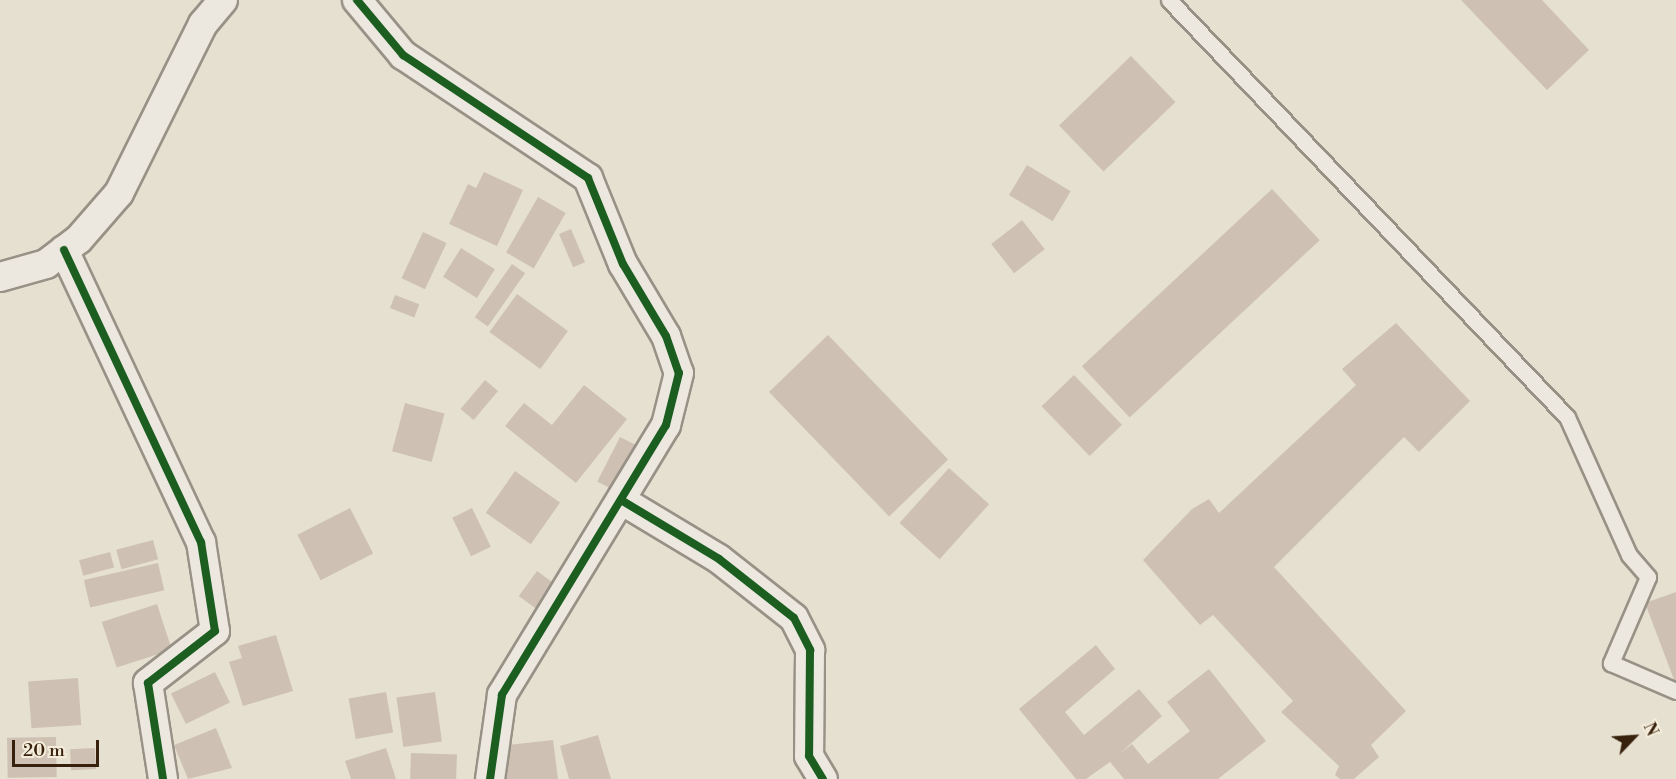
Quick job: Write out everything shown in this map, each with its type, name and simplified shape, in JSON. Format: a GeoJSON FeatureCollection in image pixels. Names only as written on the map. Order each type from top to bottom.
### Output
{"type":"FeatureCollection","features":[{"type":"Feature","properties":{"kind":"street"},"geometry":{"type":"LineString","coordinates":[[0,278],[46,264],[64,250],[119,193],[203,24],[223,0]]}},
{"type":"Feature","properties":{"kind":"street"},"geometry":{"type":"LineString","coordinates":[[357,0],[403,55],[588,178],[623,264],[666,336],[679,373],[666,425],[502,695],[490,779]]}},
{"type":"Feature","properties":{"kind":"street"},"geometry":{"type":"LineString","coordinates":[[64,250],[201,543],[215,631],[148,682],[163,779]]}},
{"type":"Feature","properties":{"kind":"street"},"geometry":{"type":"LineString","coordinates":[[621,500],[719,559],[794,618],[810,650],[809,756],[823,779]]}},
{"type":"Feature","properties":{"kind":"lane"},"geometry":{"type":"LineString","coordinates":[[1169,0],[1567,417],[1629,555],[1648,577],[1611,663],[1676,691]]}},
{"type":"Feature","properties":{"kind":"building"},"geometry":{"type":"Polygon","coordinates":[[[1461,0],[1542,0],[1589,50],[1547,90],[1461,0]]]}},
{"type":"Feature","properties":{"kind":"building"},"geometry":{"type":"Polygon","coordinates":[[[1131,56],[1175,102],[1104,172],[1059,125],[1131,56]]]}},
{"type":"Feature","properties":{"kind":"building"},"geometry":{"type":"Polygon","coordinates":[[[1027,165],[1071,191],[1053,221],[1009,195],[1027,165]]]}},
{"type":"Feature","properties":{"kind":"building"},"geometry":{"type":"Polygon","coordinates":[[[484,172],[523,190],[497,246],[449,224],[468,184],[476,188],[484,172]]]}},
{"type":"Feature","properties":{"kind":"building"},"geometry":{"type":"Polygon","coordinates":[[[1272,189],[1320,240],[1130,418],[1082,366],[1272,189]]]}},
{"type":"Feature","properties":{"kind":"building"},"geometry":{"type":"Polygon","coordinates":[[[538,197],[566,213],[534,268],[506,252],[538,197]]]}},
{"type":"Feature","properties":{"kind":"building"},"geometry":{"type":"Polygon","coordinates":[[[1022,220],[1045,249],[1014,273],[991,244],[1022,220]]]}},
{"type":"Feature","properties":{"kind":"building"},"geometry":{"type":"Polygon","coordinates":[[[571,229],[585,262],[573,267],[559,234],[571,229]]]}},
{"type":"Feature","properties":{"kind":"building"},"geometry":{"type":"Polygon","coordinates":[[[423,232],[447,243],[425,289],[401,278],[423,232]]]}},
{"type":"Feature","properties":{"kind":"building"},"geometry":{"type":"Polygon","coordinates":[[[461,248],[495,269],[477,298],[443,277],[461,248]]]}},
{"type":"Feature","properties":{"kind":"building"},"geometry":{"type":"Polygon","coordinates":[[[512,264],[525,273],[488,326],[475,317],[512,264]]]}},
{"type":"Feature","properties":{"kind":"building"},"geometry":{"type":"Polygon","coordinates":[[[517,294],[568,331],[540,369],[489,332],[517,294]]]}},
{"type":"Feature","properties":{"kind":"building"},"geometry":{"type":"Polygon","coordinates":[[[395,295],[419,304],[414,317],[390,308],[395,295]]]}},
{"type":"Feature","properties":{"kind":"building"},"geometry":{"type":"Polygon","coordinates":[[[1396,323],[1470,401],[1419,452],[1404,437],[1274,567],[1406,711],[1371,745],[1379,757],[1354,779],[1340,779],[1335,775],[1339,766],[1281,712],[1293,701],[1213,615],[1200,625],[1143,560],[1192,509],[1209,499],[1219,513],[1356,385],[1342,369],[1396,323]]]}},
{"type":"Feature","properties":{"kind":"building"},"geometry":{"type":"Polygon","coordinates":[[[828,335],[948,459],[889,516],[769,392],[828,335]]]}},
{"type":"Feature","properties":{"kind":"building"},"geometry":{"type":"Polygon","coordinates":[[[1074,375],[1122,425],[1090,456],[1042,406],[1074,375]]]}},
{"type":"Feature","properties":{"kind":"building"},"geometry":{"type":"Polygon","coordinates":[[[485,380],[498,391],[474,420],[461,409],[485,380]]]}},
{"type":"Feature","properties":{"kind":"building"},"geometry":{"type":"Polygon","coordinates":[[[584,385],[627,419],[576,483],[505,426],[524,403],[552,425],[584,385]]]}},
{"type":"Feature","properties":{"kind":"building"},"geometry":{"type":"Polygon","coordinates":[[[405,403],[445,414],[432,462],[392,451],[405,403]]]}},
{"type":"Feature","properties":{"kind":"building"},"geometry":{"type":"Polygon","coordinates":[[[620,437],[638,446],[615,491],[597,482],[620,437]]]}},
{"type":"Feature","properties":{"kind":"building"},"geometry":{"type":"Polygon","coordinates":[[[949,468],[989,504],[940,559],[899,523],[949,468]]]}},
{"type":"Feature","properties":{"kind":"building"},"geometry":{"type":"Polygon","coordinates":[[[515,471],[560,503],[531,544],[486,513],[515,471]]]}},
{"type":"Feature","properties":{"kind":"building"},"geometry":{"type":"Polygon","coordinates":[[[350,508],[373,553],[321,580],[297,535],[350,508]]]}},
{"type":"Feature","properties":{"kind":"building"},"geometry":{"type":"Polygon","coordinates":[[[472,508],[491,547],[471,556],[452,518],[472,508]]]}},
{"type":"Feature","properties":{"kind":"building"},"geometry":{"type":"Polygon","coordinates":[[[153,540],[158,559],[121,569],[116,550],[153,540]]]}},
{"type":"Feature","properties":{"kind":"building"},"geometry":{"type":"Polygon","coordinates":[[[110,552],[114,567],[83,576],[79,560],[110,552]]]}},
{"type":"Feature","properties":{"kind":"building"},"geometry":{"type":"Polygon","coordinates":[[[158,563],[164,590],[90,607],[84,580],[158,563]]]}},
{"type":"Feature","properties":{"kind":"building"},"geometry":{"type":"Polygon","coordinates":[[[537,571],[559,587],[541,612],[519,596],[537,571]]]}},
{"type":"Feature","properties":{"kind":"building"},"geometry":{"type":"Polygon","coordinates":[[[1676,592],[1676,685],[1645,603],[1676,592]]]}},
{"type":"Feature","properties":{"kind":"building"},"geometry":{"type":"Polygon","coordinates":[[[157,604],[172,650],[117,668],[102,622],[157,604]]]}},
{"type":"Feature","properties":{"kind":"building"},"geometry":{"type":"Polygon","coordinates":[[[276,635],[293,691],[243,706],[229,662],[242,658],[238,646],[276,635]]]}},
{"type":"Feature","properties":{"kind":"building"},"geometry":{"type":"Polygon","coordinates":[[[1096,645],[1115,669],[1065,712],[1084,735],[1139,689],[1162,716],[1119,754],[1132,744],[1148,764],[1190,731],[1167,702],[1209,669],[1266,741],[1218,779],[1124,779],[1110,762],[1086,779],[1076,779],[1019,709],[1096,645]]]}},
{"type":"Feature","properties":{"kind":"building"},"geometry":{"type":"Polygon","coordinates":[[[215,672],[230,703],[186,724],[171,693],[215,672]]]}},
{"type":"Feature","properties":{"kind":"building"},"geometry":{"type":"Polygon","coordinates":[[[78,678],[81,725],[31,728],[28,681],[78,678]]]}},
{"type":"Feature","properties":{"kind":"building"},"geometry":{"type":"Polygon","coordinates":[[[386,692],[393,732],[356,739],[349,699],[386,692]]]}},
{"type":"Feature","properties":{"kind":"building"},"geometry":{"type":"Polygon","coordinates":[[[435,692],[442,742],[403,747],[396,697],[435,692]]]}},
{"type":"Feature","properties":{"kind":"building"},"geometry":{"type":"Polygon","coordinates":[[[216,728],[232,768],[188,779],[174,745],[216,728]]]}},
{"type":"Feature","properties":{"kind":"building"},"geometry":{"type":"Polygon","coordinates":[[[598,735],[611,779],[569,779],[560,746],[598,735]]]}},
{"type":"Feature","properties":{"kind":"building"},"geometry":{"type":"Polygon","coordinates":[[[56,737],[57,777],[8,778],[7,738],[56,737]]]}},
{"type":"Feature","properties":{"kind":"building"},"geometry":{"type":"Polygon","coordinates":[[[553,740],[558,779],[504,779],[500,746],[553,740]]]}},
{"type":"Feature","properties":{"kind":"building"},"geometry":{"type":"Polygon","coordinates":[[[95,748],[96,769],[71,770],[70,749],[95,748]]]}},
{"type":"Feature","properties":{"kind":"building"},"geometry":{"type":"Polygon","coordinates":[[[386,748],[396,779],[351,779],[345,761],[386,748]]]}},
{"type":"Feature","properties":{"kind":"building"},"geometry":{"type":"Polygon","coordinates":[[[411,753],[457,755],[456,779],[410,779],[411,753]]]}},
{"type":"Feature","properties":{"kind":"cycle path"},"geometry":{"type":"LineString","coordinates":[[357,0],[403,55],[588,178],[623,264],[666,336],[679,373],[666,425],[502,695],[490,779]]}},
{"type":"Feature","properties":{"kind":"cycle path"},"geometry":{"type":"LineString","coordinates":[[64,250],[201,542],[215,631],[148,683],[163,779]]}},
{"type":"Feature","properties":{"kind":"cycle path"},"geometry":{"type":"LineString","coordinates":[[621,500],[719,559],[794,618],[810,650],[809,756],[823,779]]}}]}
